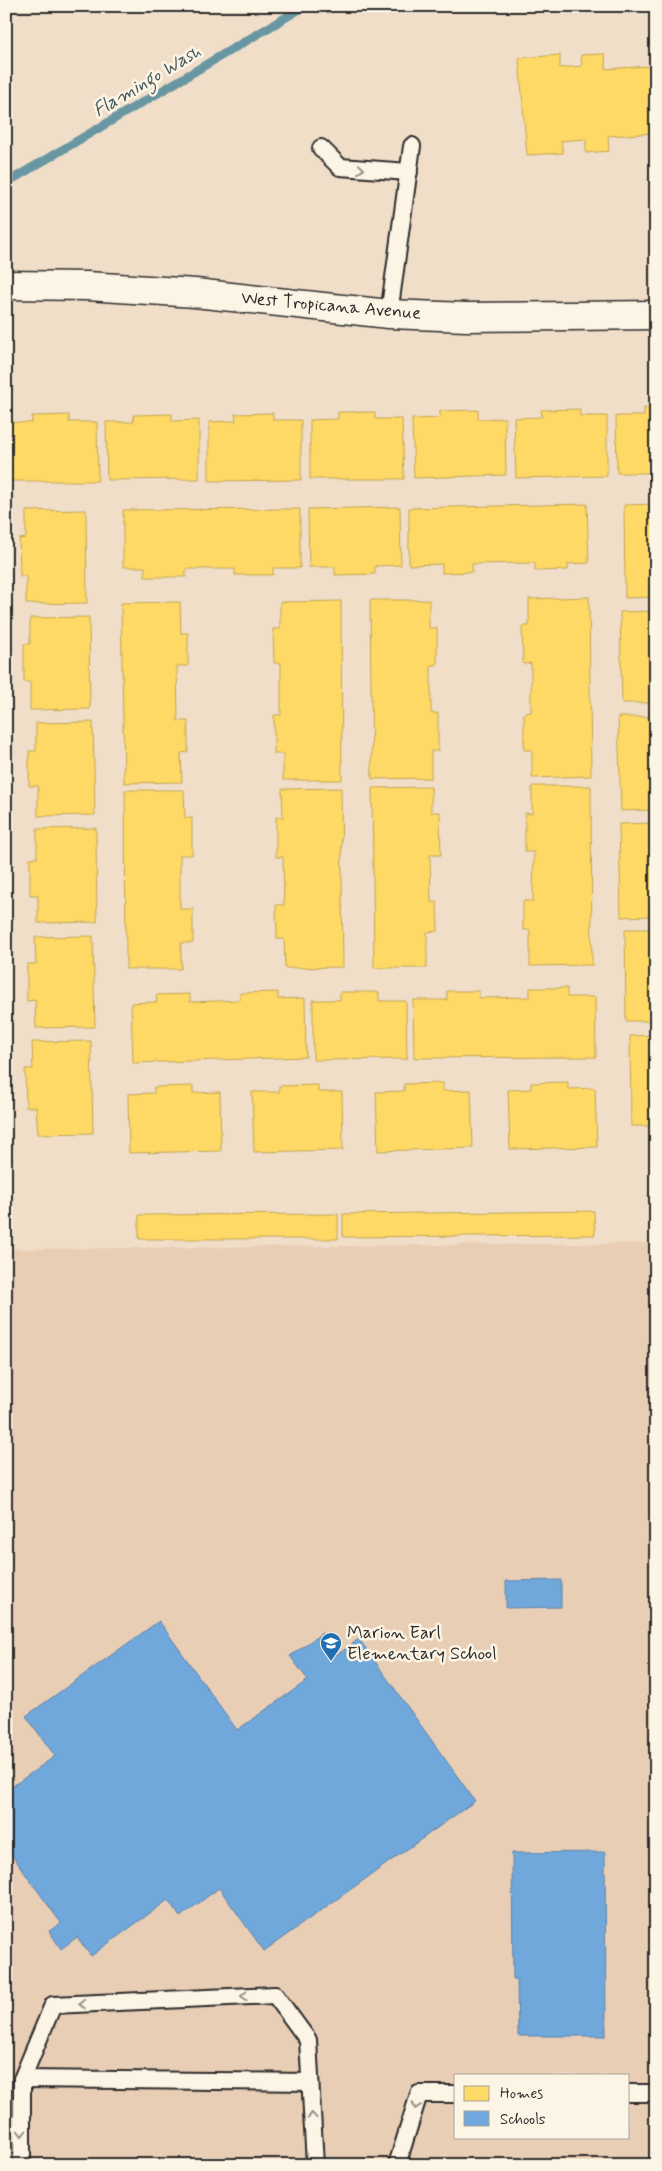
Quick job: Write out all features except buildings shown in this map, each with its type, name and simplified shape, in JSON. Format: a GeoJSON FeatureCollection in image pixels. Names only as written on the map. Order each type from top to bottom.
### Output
{"type":"FeatureCollection","features":[{"type":"Feature","properties":{"kind":"main road","name":"West Tropicana Avenue"},"geometry":{"type":"LineString","coordinates":[[6,285],[87,286],[194,293],[389,314],[467,317],[656,315]]}},
{"type":"Feature","properties":{"kind":"lane"},"geometry":{"type":"LineString","coordinates":[[389,314],[412,146]]}},
{"type":"Feature","properties":{"kind":"lane"},"geometry":{"type":"LineString","coordinates":[[321,148],[340,167],[409,172]]}},
{"type":"Feature","properties":{"kind":"lane"},"geometry":{"type":"LineString","coordinates":[[22,2165],[22,2079],[53,2006],[275,1995],[308,2040],[315,2165]]}},
{"type":"Feature","properties":{"kind":"lane"},"geometry":{"type":"LineString","coordinates":[[22,2079],[310,2082]]}},
{"type":"Feature","properties":{"kind":"lane"},"geometry":{"type":"LineString","coordinates":[[630,2093],[656,2092]]}},
{"type":"Feature","properties":{"kind":"lane"},"geometry":{"type":"LineString","coordinates":[[397,2165],[419,2094],[454,2094]]}},
{"type":"Feature","properties":{"kind":"shaded area","name":"Marion Earl Elementary School"},"geometry":{"type":"Polygon","coordinates":[[[656,1243],[656,2165],[6,2165],[6,1249],[656,1243]]]}},
{"type":"Feature","properties":{"kind":"waterway","name":"Flamingo Wash"},"geometry":{"type":"LineString","coordinates":[[6,183],[305,6]]}},
{"type":"Feature","properties":{"kind":"place","name":"Marion Earl Elementary School"},"geometry":{"type":"Point","coordinates":[331,1662]}}]}
